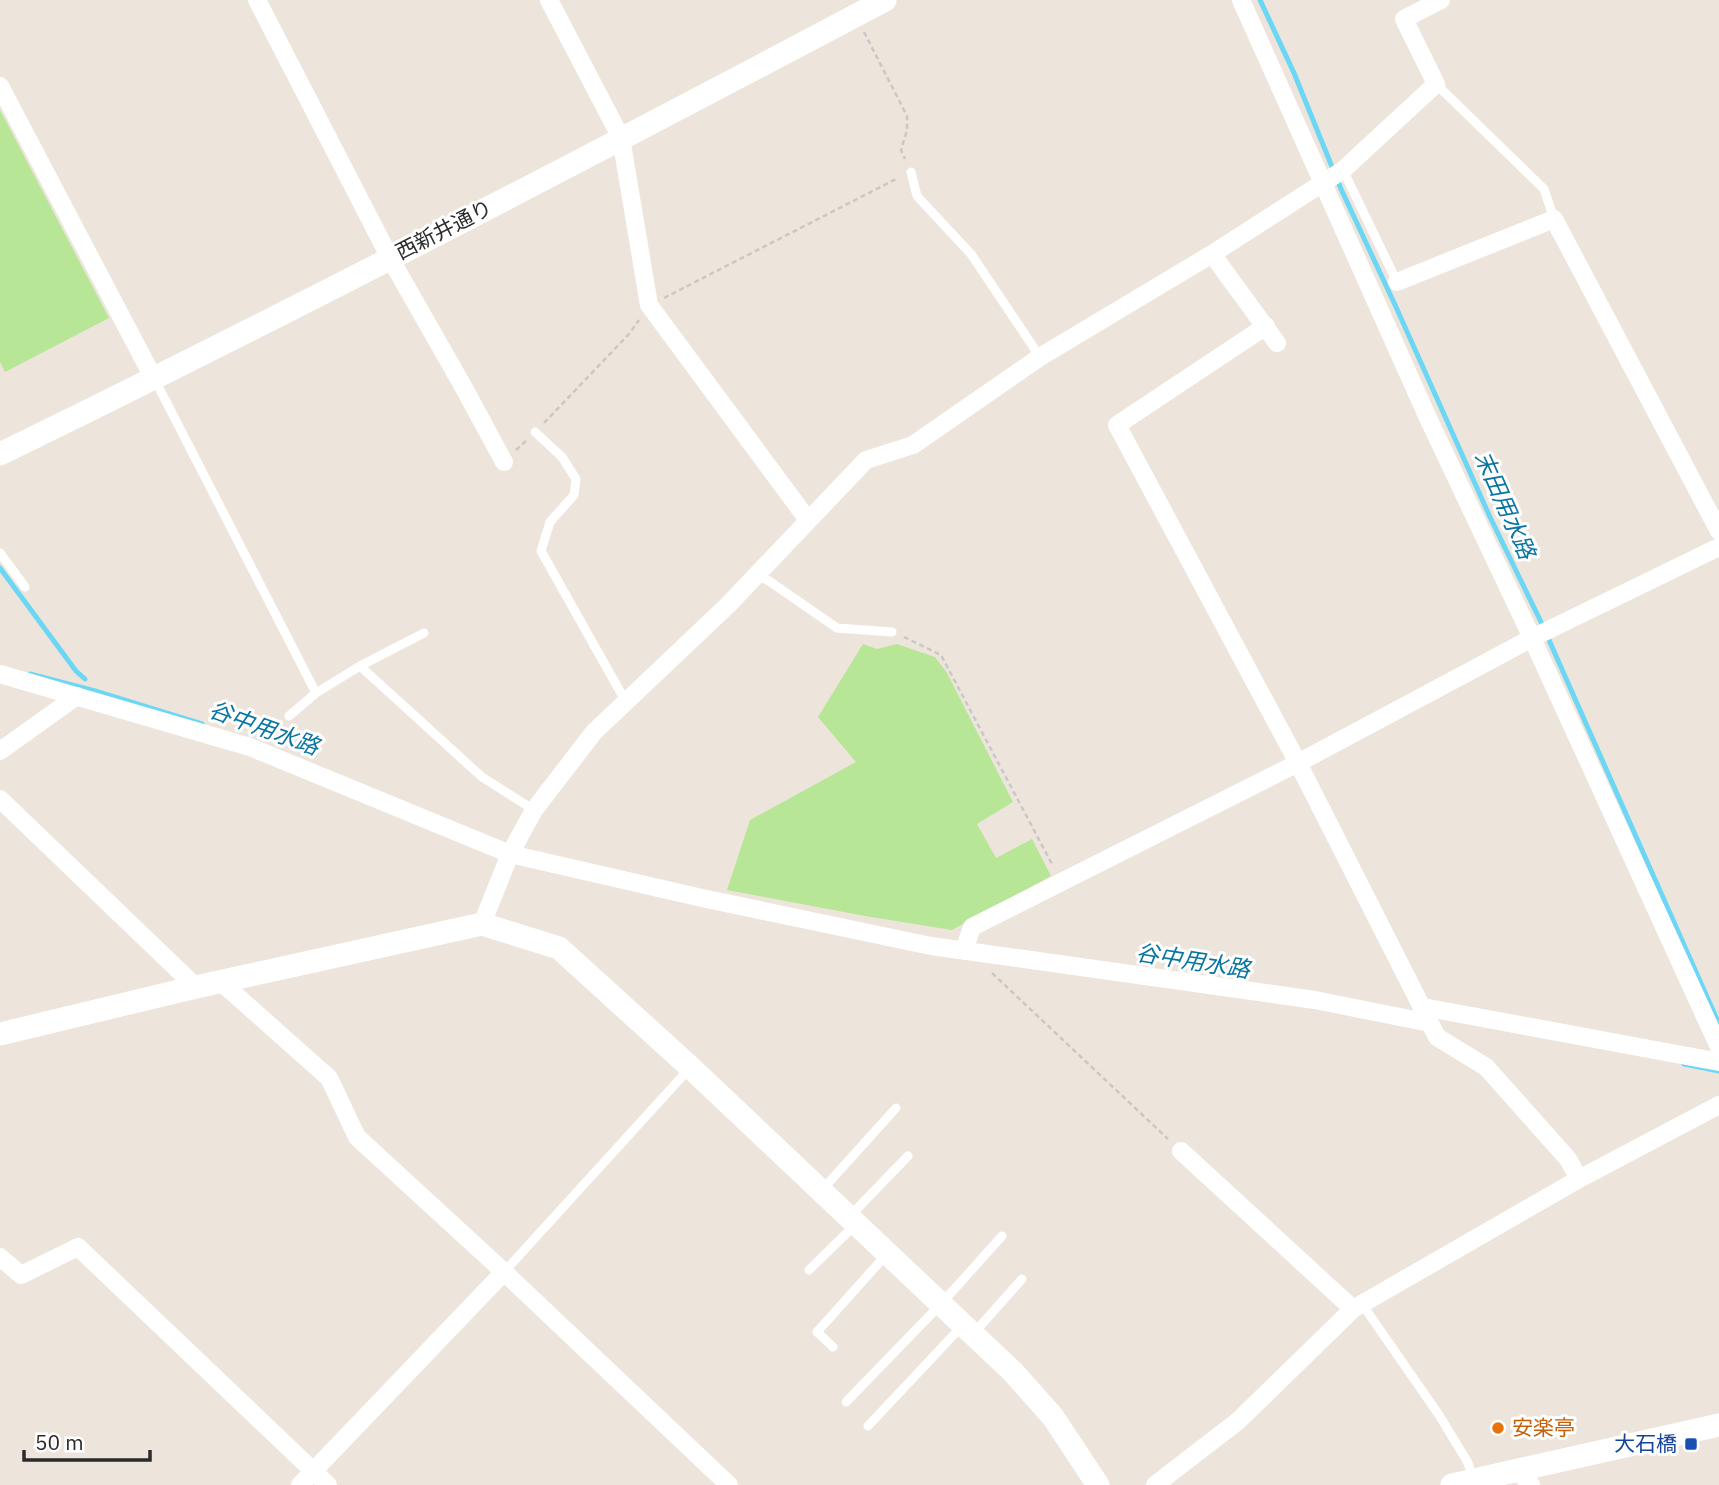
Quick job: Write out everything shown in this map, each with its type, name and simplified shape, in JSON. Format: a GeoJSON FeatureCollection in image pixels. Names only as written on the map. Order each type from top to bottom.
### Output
{"type":"FeatureCollection","features":[{"type":"Feature","properties":{"kind":"street"},"geometry":{"type":"LineString","coordinates":[[257,0],[390,258],[504,462]]}},
{"type":"Feature","properties":{"kind":"street"},"geometry":{"type":"LineString","coordinates":[[549,0],[621,138],[649,305],[808,520]]}},
{"type":"Feature","properties":{"kind":"street","name":"西新井通り"},"geometry":{"type":"LineString","coordinates":[[0,454],[154,379],[390,258],[885,0]]}},
{"type":"Feature","properties":{"kind":"street"},"geometry":{"type":"LineString","coordinates":[[1241,0],[1428,418],[1719,1047]]}},
{"type":"Feature","properties":{"kind":"street"},"geometry":{"type":"LineString","coordinates":[[482,924],[510,855],[534,810],[594,733],[728,605],[866,460],[913,445],[1040,357],[1212,254],[1343,170],[1436,84],[1404,19],[1441,0]]}},
{"type":"Feature","properties":{"kind":"street"},"geometry":{"type":"LineString","coordinates":[[0,86],[154,379]]}},
{"type":"Feature","properties":{"kind":"street"},"geometry":{"type":"LineString","coordinates":[[1397,282],[1554,219],[1719,531]]}},
{"type":"Feature","properties":{"kind":"street"},"geometry":{"type":"LineString","coordinates":[[1212,254],[1277,343]]}},
{"type":"Feature","properties":{"kind":"street"},"geometry":{"type":"LineString","coordinates":[[1266,326],[1117,425],[1298,762],[1437,1037],[1486,1067],[1568,1159],[1579,1179]]}},
{"type":"Feature","properties":{"kind":"street"},"geometry":{"type":"LineString","coordinates":[[964,951],[972,927],[1298,762],[1532,638],[1719,547]]}},
{"type":"Feature","properties":{"kind":"street"},"geometry":{"type":"LineString","coordinates":[[0,674],[250,747],[510,855],[931,946],[1426,1015],[1719,1062]]}},
{"type":"Feature","properties":{"kind":"street"},"geometry":{"type":"LineString","coordinates":[[0,751],[77,696]]}},
{"type":"Feature","properties":{"kind":"street"},"geometry":{"type":"LineString","coordinates":[[0,799],[196,987]]}},
{"type":"Feature","properties":{"kind":"street"},"geometry":{"type":"LineString","coordinates":[[0,1034],[196,987],[482,924],[559,948],[1013,1372],[1053,1417],[1098,1485]]}},
{"type":"Feature","properties":{"kind":"street"},"geometry":{"type":"LineString","coordinates":[[221,982],[329,1078],[357,1137],[729,1485]]}},
{"type":"Feature","properties":{"kind":"street"},"geometry":{"type":"LineString","coordinates":[[1156,1485],[1238,1421],[1357,1307],[1579,1179],[1719,1105]]}},
{"type":"Feature","properties":{"kind":"street"},"geometry":{"type":"LineString","coordinates":[[1181,1151],[1357,1307]]}},
{"type":"Feature","properties":{"kind":"street"},"geometry":{"type":"LineString","coordinates":[[0,1257],[21,1275],[78,1247],[328,1485]]}},
{"type":"Feature","properties":{"kind":"street"},"geometry":{"type":"LineString","coordinates":[[300,1485],[504,1272]]}},
{"type":"Feature","properties":{"kind":"street"},"geometry":{"type":"LineString","coordinates":[[1463,1483],[1524,1478],[1719,1425]]}},
{"type":"Feature","properties":{"kind":"lane"},"geometry":{"type":"LineString","coordinates":[[1436,84],[1544,189],[1554,219]]}},
{"type":"Feature","properties":{"kind":"lane"},"geometry":{"type":"LineString","coordinates":[[1343,170],[1397,282]]}},
{"type":"Feature","properties":{"kind":"lane"},"geometry":{"type":"LineString","coordinates":[[911,172],[917,196],[971,254],[1040,357]]}},
{"type":"Feature","properties":{"kind":"lane"},"geometry":{"type":"LineString","coordinates":[[154,379],[316,693]]}},
{"type":"Feature","properties":{"kind":"lane"},"geometry":{"type":"LineString","coordinates":[[535,432],[562,457],[576,479],[574,495],[550,522],[541,551],[626,702]]}},
{"type":"Feature","properties":{"kind":"lane"},"geometry":{"type":"LineString","coordinates":[[0,553],[25,587]]}},
{"type":"Feature","properties":{"kind":"lane"},"geometry":{"type":"LineString","coordinates":[[757,575],[837,628],[892,632]]}},
{"type":"Feature","properties":{"kind":"lane"},"geometry":{"type":"LineString","coordinates":[[289,716],[316,693],[360,666],[424,634]]}},
{"type":"Feature","properties":{"kind":"lane"},"geometry":{"type":"LineString","coordinates":[[360,666],[482,777],[534,810]]}},
{"type":"Feature","properties":{"kind":"lane"},"geometry":{"type":"LineString","coordinates":[[504,1272],[690,1068]]}},
{"type":"Feature","properties":{"kind":"lane"},"geometry":{"type":"LineString","coordinates":[[821,1191],[896,1108]]}},
{"type":"Feature","properties":{"kind":"lane"},"geometry":{"type":"LineString","coordinates":[[809,1270],[908,1156]]}},
{"type":"Feature","properties":{"kind":"lane"},"geometry":{"type":"LineString","coordinates":[[846,1402],[941,1304],[1002,1236]]}},
{"type":"Feature","properties":{"kind":"lane"},"geometry":{"type":"LineString","coordinates":[[833,1347],[817,1332],[887,1253]]}},
{"type":"Feature","properties":{"kind":"lane"},"geometry":{"type":"LineString","coordinates":[[868,1426],[1022,1279]]}},
{"type":"Feature","properties":{"kind":"lane"},"geometry":{"type":"LineString","coordinates":[[1357,1307],[1438,1415],[1467,1461],[1463,1483]]}},
{"type":"Feature","properties":{"kind":"path"},"geometry":{"type":"LineString","coordinates":[[504,462],[629,334],[649,305],[911,172],[901,150],[908,130],[908,116],[855,16]]}},
{"type":"Feature","properties":{"kind":"path"},"geometry":{"type":"LineString","coordinates":[[892,632],[941,654],[1061,881]]}},
{"type":"Feature","properties":{"kind":"path"},"geometry":{"type":"LineString","coordinates":[[992,972],[1181,1151]]}},
{"type":"Feature","properties":{"kind":"green space"},"geometry":{"type":"Polygon","coordinates":[[[0,110],[109,318],[5,372],[0,362],[0,110]]]}},
{"type":"Feature","properties":{"kind":"green space"},"geometry":{"type":"Polygon","coordinates":[[[863,644],[877,649],[897,644],[935,657],[947,673],[1013,802],[977,824],[996,858],[1032,839],[1051,876],[952,930],[727,890],[750,820],[856,762],[818,717],[863,644]]]}},
{"type":"Feature","properties":{"kind":"waterway","name":"末田用水路"},"geometry":{"type":"LineString","coordinates":[[1260,0],[1294,73],[1341,189],[1490,517],[1541,622],[1719,1024]]}},
{"type":"Feature","properties":{"kind":"waterway"},"geometry":{"type":"LineString","coordinates":[[0,568],[76,671],[85,679]]}},
{"type":"Feature","properties":{"kind":"waterway","name":"谷中用水路"},"geometry":{"type":"LineString","coordinates":[[30,674],[202,724]]}},
{"type":"Feature","properties":{"kind":"waterway","name":"谷中用水路"},"geometry":{"type":"LineString","coordinates":[[1684,1064],[1719,1071]]}},
{"type":"Feature","properties":{"kind":"place","name":"安楽亭"},"geometry":{"type":"Point","coordinates":[1498,1428]}},
{"type":"Feature","properties":{"kind":"place","name":"大石橋"},"geometry":{"type":"Point","coordinates":[1691,1444]}}]}
